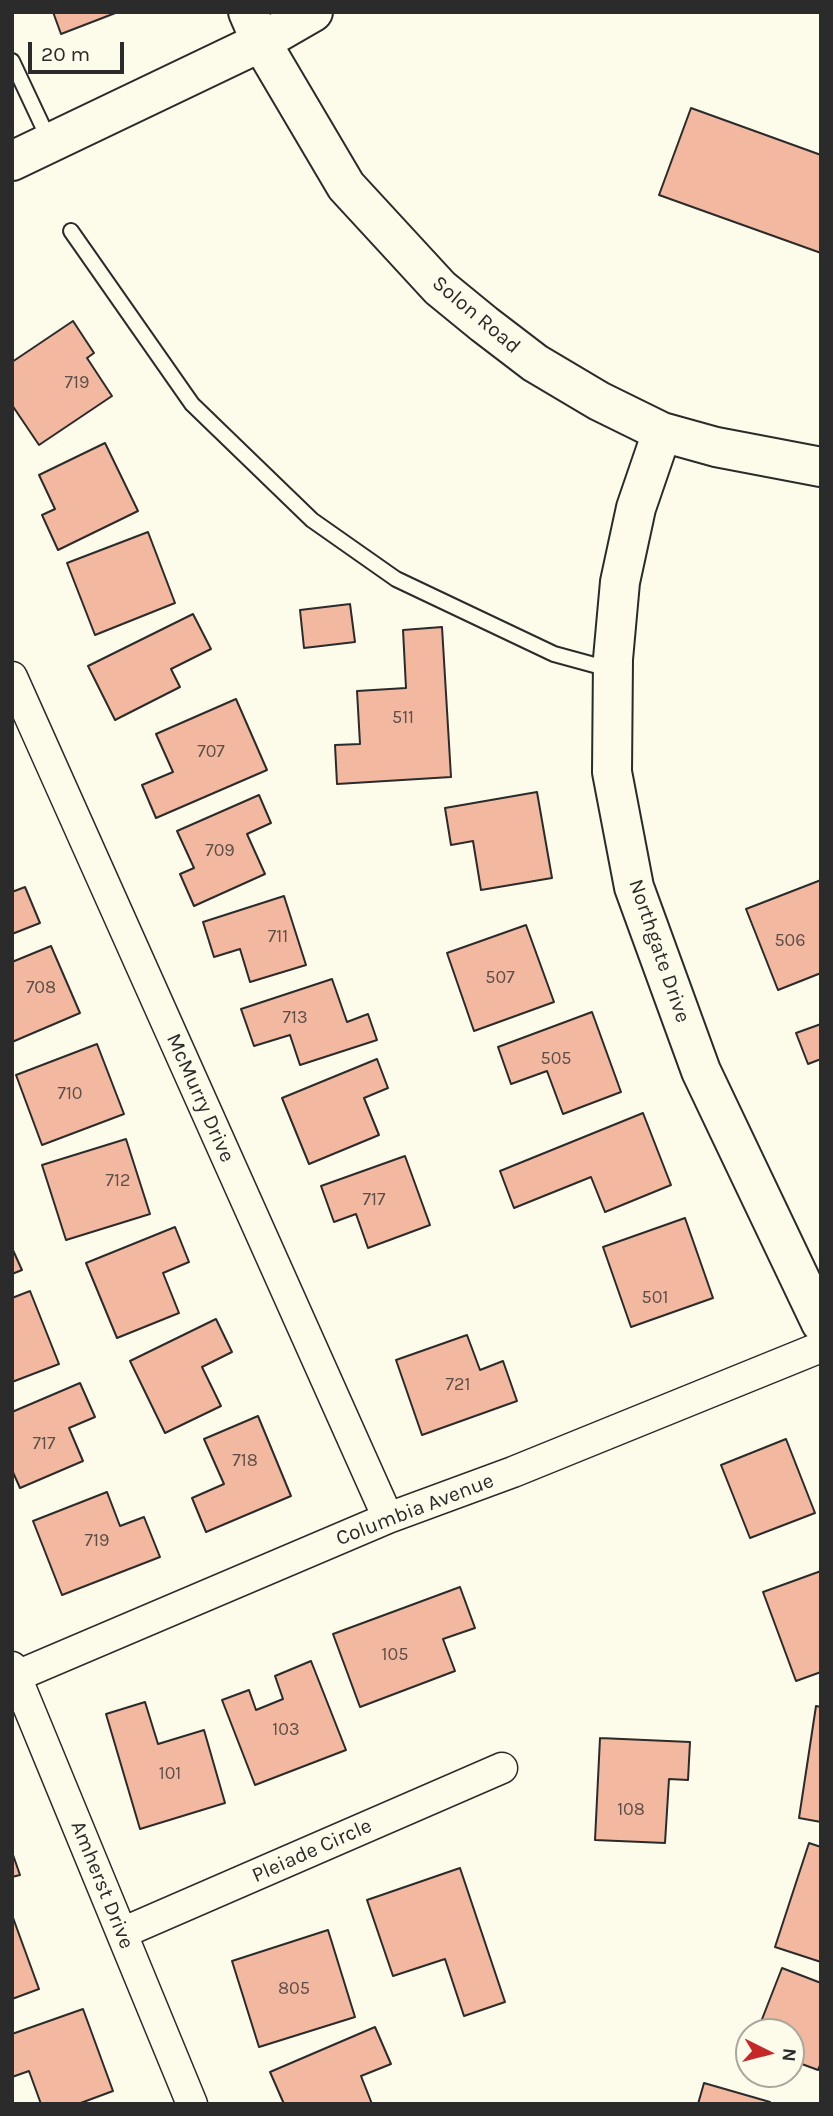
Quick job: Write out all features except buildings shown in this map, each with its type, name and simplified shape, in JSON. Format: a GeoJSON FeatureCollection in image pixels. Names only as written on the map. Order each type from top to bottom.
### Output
{"type":"FeatureCollection","features":[{"type":"Feature","properties":{"kind":"street"},"geometry":{"type":"LineString","coordinates":[[12,161],[50,143],[255,27],[313,12]]}},
{"type":"Feature","properties":{"kind":"street","name":"Solon Road"},"geometry":{"type":"LineString","coordinates":[[255,27],[346,186],[440,288],[535,363],[599,401],[662,432],[716,447],[821,467]]}},
{"type":"Feature","properties":{"kind":"street","name":"Northgate Drive"},"geometry":{"type":"LineString","coordinates":[[662,432],[636,508],[620,582],[613,670],[612,772],[634,887],[701,1071],[821,1323]]}},
{"type":"Feature","properties":{"kind":"street","name":"McMurry Drive"},"geometry":{"type":"LineString","coordinates":[[12,677],[388,1518]]}},
{"type":"Feature","properties":{"kind":"street","name":"Columbia Avenue"},"geometry":{"type":"LineString","coordinates":[[14,1674],[388,1518],[513,1472],[821,1348]]}},
{"type":"Feature","properties":{"kind":"street","name":"Amherst Drive"},"geometry":{"type":"LineString","coordinates":[[14,1674],[192,2104]]}},
{"type":"Feature","properties":{"kind":"street","name":"Pleiade Circle"},"geometry":{"type":"LineString","coordinates":[[122,1933],[502,1768]]}},
{"type":"Feature","properties":{"kind":"lane"},"geometry":{"type":"LineString","coordinates":[[12,61],[50,143]]}},
{"type":"Feature","properties":{"kind":"lane"},"geometry":{"type":"LineString","coordinates":[[71,231],[191,404],[312,520],[396,579],[554,654],[613,670]]}}]}
